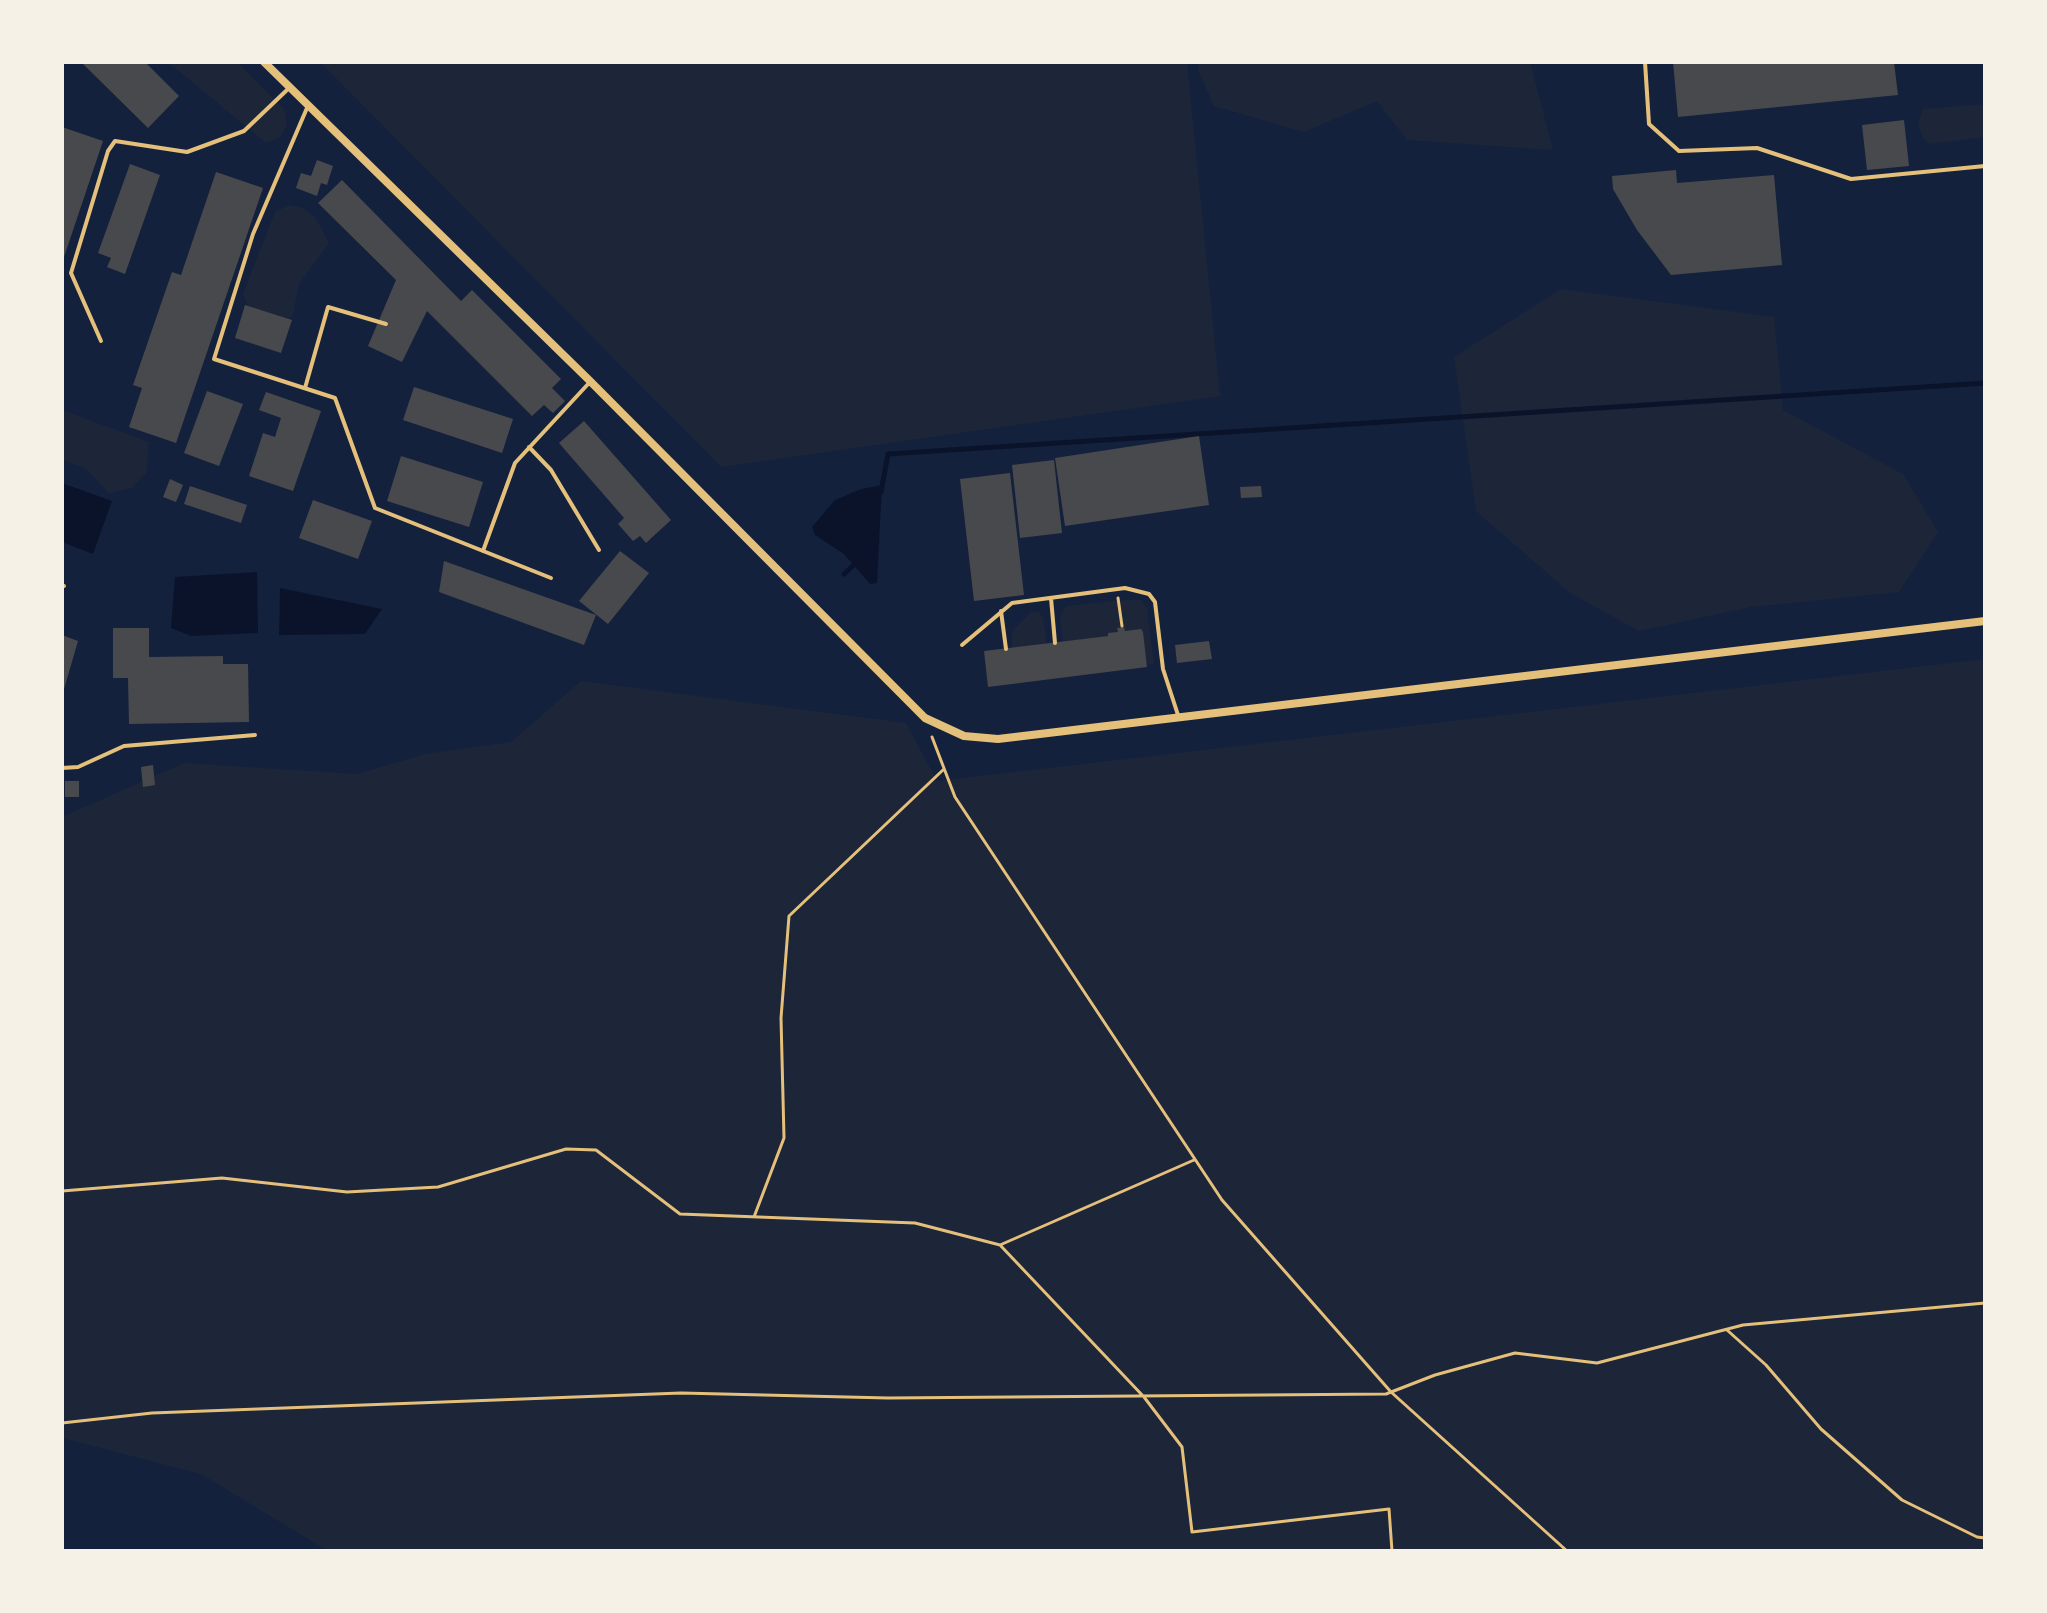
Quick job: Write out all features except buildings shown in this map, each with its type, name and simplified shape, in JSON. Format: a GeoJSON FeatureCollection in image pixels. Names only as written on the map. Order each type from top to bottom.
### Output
{"type":"FeatureCollection","features":[{"type":"Feature","properties":{"kind":"street"},"geometry":{"type":"LineString","coordinates":[[264,62],[590,381],[925,718],[964,736],[998,739],[1178,715],[1985,621]]}},
{"type":"Feature","properties":{"kind":"lane"},"geometry":{"type":"LineString","coordinates":[[1645,62],[1649,124],[1679,151],[1757,148],[1851,179],[1985,166]]}},
{"type":"Feature","properties":{"kind":"lane"},"geometry":{"type":"LineString","coordinates":[[101,341],[71,273],[108,151],[115,141],[187,152],[244,131],[290,87]]}},
{"type":"Feature","properties":{"kind":"lane"},"geometry":{"type":"LineString","coordinates":[[308,106],[253,234],[214,359],[335,398],[375,508],[551,578]]}},
{"type":"Feature","properties":{"kind":"lane"},"geometry":{"type":"LineString","coordinates":[[305,388],[328,307],[386,324]]}},
{"type":"Feature","properties":{"kind":"lane"},"geometry":{"type":"LineString","coordinates":[[483,551],[515,463],[590,381]]}},
{"type":"Feature","properties":{"kind":"lane"},"geometry":{"type":"LineString","coordinates":[[529,447],[551,470],[599,550]]}},
{"type":"Feature","properties":{"kind":"lane"},"geometry":{"type":"LineString","coordinates":[[962,645],[1012,603],[1131,588],[1149,594],[1155,602],[1163,669],[1178,715]]}},
{"type":"Feature","properties":{"kind":"lane"},"geometry":{"type":"LineString","coordinates":[[1051,598],[1055,643]]}},
{"type":"Feature","properties":{"kind":"lane"},"geometry":{"type":"LineString","coordinates":[[1001,611],[1006,649]]}},
{"type":"Feature","properties":{"kind":"lane"},"geometry":{"type":"LineString","coordinates":[[62,768],[78,767],[124,746],[255,735]]}},
{"type":"Feature","properties":{"kind":"path"},"geometry":{"type":"LineString","coordinates":[[1117,589],[1122,626]]}},
{"type":"Feature","properties":{"kind":"path"},"geometry":{"type":"LineString","coordinates":[[925,718],[955,797],[1222,1200],[1391,1392],[1567,1551]]}},
{"type":"Feature","properties":{"kind":"path"},"geometry":{"type":"LineString","coordinates":[[754,1217],[784,1138],[781,1018],[789,916],[944,768]]}},
{"type":"Feature","properties":{"kind":"path"},"geometry":{"type":"LineString","coordinates":[[62,1191],[222,1178],[347,1192],[438,1187],[566,1149],[581,1149],[596,1150],[680,1214],[915,1223],[1000,1245],[1144,1397],[1182,1447],[1192,1532],[1389,1509],[1392,1551]]}},
{"type":"Feature","properties":{"kind":"path"},"geometry":{"type":"LineString","coordinates":[[1000,1245],[1196,1159]]}},
{"type":"Feature","properties":{"kind":"path"},"geometry":{"type":"LineString","coordinates":[[62,1423],[152,1413],[681,1393],[1144,1397],[1391,1392],[1435,1375],[1515,1353],[1597,1363],[1726,1329],[1985,1303]]}},
{"type":"Feature","properties":{"kind":"path"},"geometry":{"type":"LineString","coordinates":[[1726,1329],[1766,1365],[1821,1429],[1902,1500],[1977,1537],[1985,1538]]}},
{"type":"Feature","properties":{"kind":"shaded area"},"geometry":{"type":"Polygon","coordinates":[[[168,62],[237,62],[284,109],[287,124],[281,137],[266,143],[168,62]]]}},
{"type":"Feature","properties":{"kind":"shaded area"},"geometry":{"type":"Polygon","coordinates":[[[320,62],[1187,62],[1220,396],[721,467],[320,62]]]}},
{"type":"Feature","properties":{"kind":"shaded area"},"geometry":{"type":"Polygon","coordinates":[[[1198,62],[1530,62],[1553,150],[1407,140],[1377,101],[1304,132],[1214,106],[1198,70],[1198,62]]]}},
{"type":"Feature","properties":{"kind":"shaded area"},"geometry":{"type":"Polygon","coordinates":[[[1985,104],[1985,137],[1930,144],[1923,138],[1918,124],[1923,109],[1985,104]]]}},
{"type":"Feature","properties":{"kind":"shaded area"},"geometry":{"type":"Polygon","coordinates":[[[289,205],[303,208],[315,217],[329,243],[299,284],[293,314],[283,326],[249,308],[243,294],[275,212],[289,205]]]}},
{"type":"Feature","properties":{"kind":"shaded area"},"geometry":{"type":"Polygon","coordinates":[[[1561,289],[1774,317],[1783,410],[1903,474],[1938,532],[1899,592],[1751,607],[1639,631],[1570,593],[1476,511],[1454,357],[1561,289]]]}},
{"type":"Feature","properties":{"kind":"shaded area"},"geometry":{"type":"Polygon","coordinates":[[[62,410],[149,442],[146,473],[132,488],[109,493],[85,468],[62,460],[62,410]]]}},
{"type":"Feature","properties":{"kind":"shaded area"},"geometry":{"type":"Polygon","coordinates":[[[62,483],[112,501],[93,554],[62,542],[62,483]]]}},
{"type":"Feature","properties":{"kind":"shaded area"},"geometry":{"type":"Polygon","coordinates":[[[882,485],[877,583],[870,584],[844,554],[815,535],[812,527],[835,500],[861,489],[882,485]]]}},
{"type":"Feature","properties":{"kind":"shaded area"},"geometry":{"type":"Polygon","coordinates":[[[257,572],[258,633],[191,636],[171,628],[175,577],[257,572]]]}},
{"type":"Feature","properties":{"kind":"shaded area"},"geometry":{"type":"Polygon","coordinates":[[[280,588],[382,609],[365,634],[279,635],[280,588]]]}},
{"type":"Feature","properties":{"kind":"shaded area"},"geometry":{"type":"Polygon","coordinates":[[[1141,600],[1147,609],[1154,664],[1147,664],[1141,629],[1125,631],[1124,627],[1117,628],[1118,632],[1108,636],[1063,642],[1060,616],[1066,606],[1141,600]]]}},
{"type":"Feature","properties":{"kind":"shaded area"},"geometry":{"type":"Polygon","coordinates":[[[1031,612],[1039,612],[1043,618],[1047,644],[1012,648],[1012,631],[1031,612]]]}},
{"type":"Feature","properties":{"kind":"shaded area"},"geometry":{"type":"Polygon","coordinates":[[[1985,659],[1985,1551],[328,1551],[201,1474],[62,1438],[62,817],[184,763],[358,774],[425,754],[511,742],[581,681],[906,723],[937,781],[1985,659]]]}},
{"type":"Feature","properties":{"kind":"waterway"},"geometry":{"type":"LineString","coordinates":[[881,492],[888,454],[1985,383]]}},
{"type":"Feature","properties":{"kind":"waterway"},"geometry":{"type":"LineString","coordinates":[[844,574],[858,561]]}}]}
